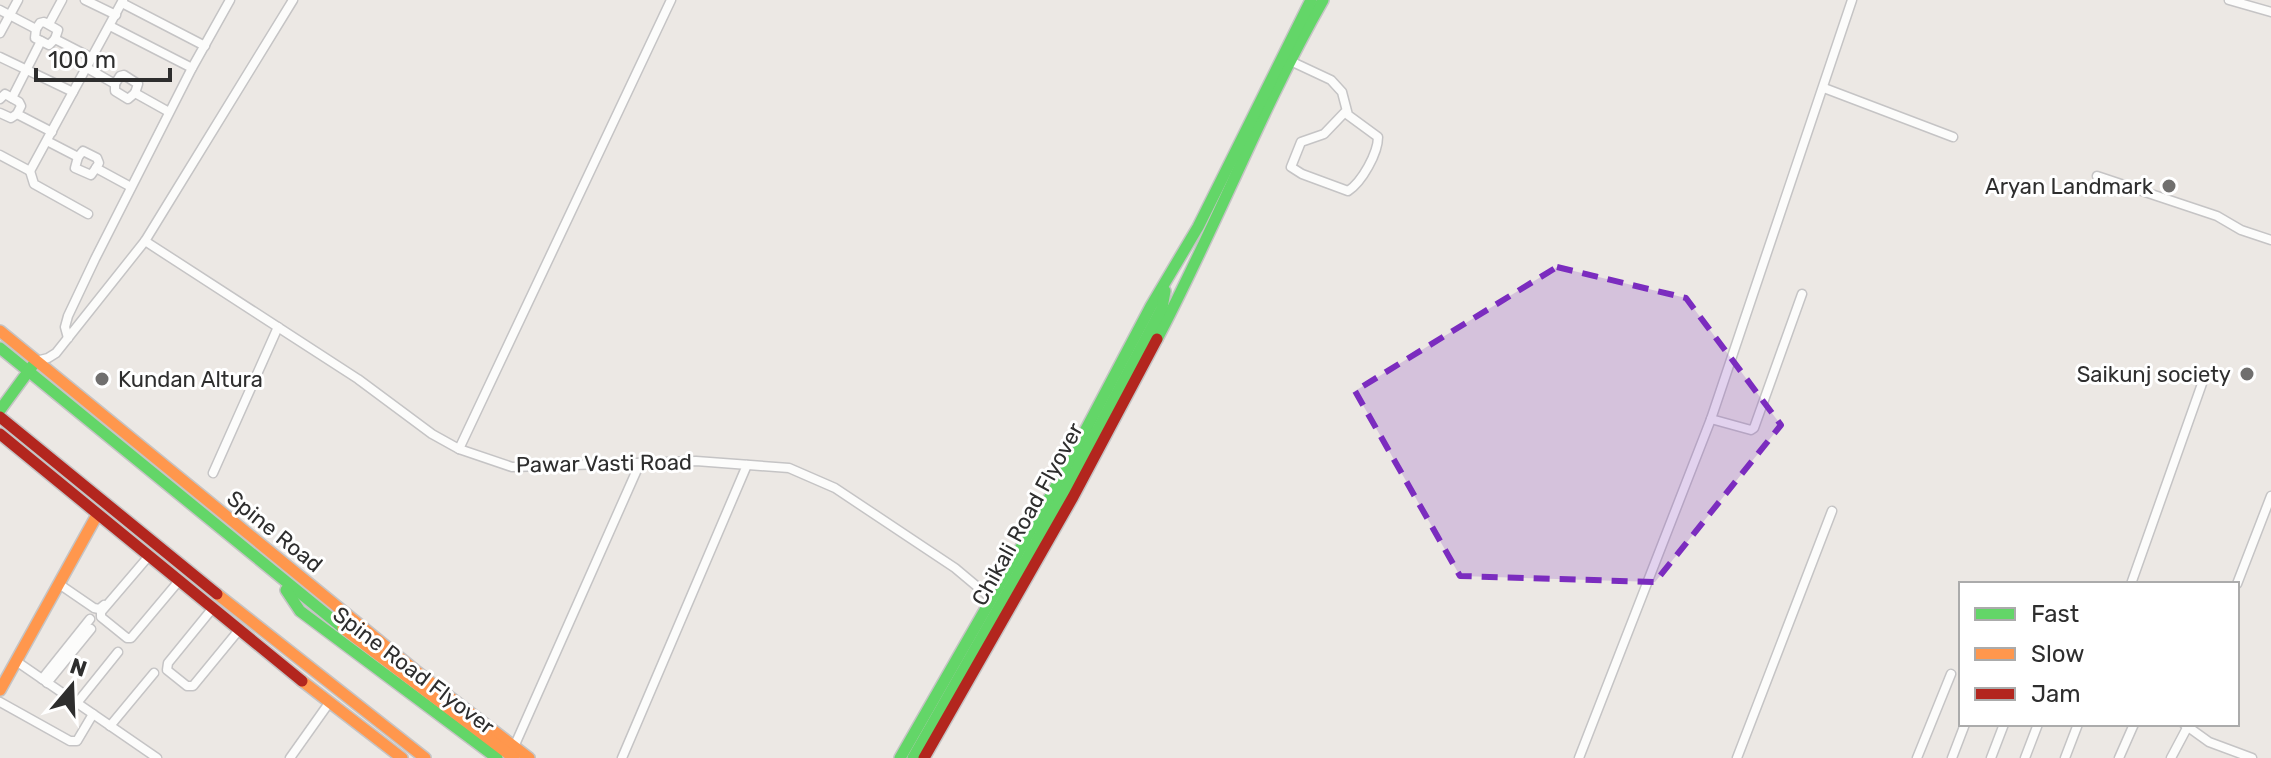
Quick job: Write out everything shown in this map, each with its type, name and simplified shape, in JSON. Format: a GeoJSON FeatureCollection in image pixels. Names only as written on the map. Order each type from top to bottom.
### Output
{"type":"FeatureCollection","features":[{"type":"Feature","properties":{"kind":"main road"},"geometry":{"type":"LineString","coordinates":[[924,758],[1073,497],[1180,293],[1311,0]]}},
{"type":"Feature","properties":{"kind":"main road"},"geometry":{"type":"LineString","coordinates":[[1285,58],[1323,0]]}},
{"type":"Feature","properties":{"kind":"main road"},"geometry":{"type":"LineString","coordinates":[[900,758],[1055,488],[1151,306],[1167,286],[1244,146]]}},
{"type":"Feature","properties":{"kind":"main road","name":"Chikali Road Flyover"},"geometry":{"type":"LineString","coordinates":[[913,758],[1064,493],[1162,308],[1167,286]]}},
{"type":"Feature","properties":{"kind":"main road"},"geometry":{"type":"LineString","coordinates":[[1162,308],[1180,293]]}},
{"type":"Feature","properties":{"kind":"main road","name":"Spine Road"},"geometry":{"type":"LineString","coordinates":[[0,331],[514,753]]}},
{"type":"Feature","properties":{"kind":"main road","name":"Spine Road"},"geometry":{"type":"LineString","coordinates":[[0,348],[278,577],[514,753],[529,758]]}},
{"type":"Feature","properties":{"kind":"main road"},"geometry":{"type":"LineString","coordinates":[[0,410],[36,361]]}},
{"type":"Feature","properties":{"kind":"main road"},"geometry":{"type":"LineString","coordinates":[[0,417],[149,541],[425,758]]}},
{"type":"Feature","properties":{"kind":"main road"},"geometry":{"type":"LineString","coordinates":[[0,434],[178,582],[402,758]]}},
{"type":"Feature","properties":{"kind":"main road"},"geometry":{"type":"LineString","coordinates":[[0,690],[97,515]]}},
{"type":"Feature","properties":{"kind":"main road","name":"Spine Road Flyover"},"geometry":{"type":"LineString","coordinates":[[278,577],[300,611],[497,758]]}},
{"type":"Feature","properties":{"kind":"street"},"geometry":{"type":"LineString","coordinates":[[0,33],[18,0]]}},
{"type":"Feature","properties":{"kind":"street"},"geometry":{"type":"LineString","coordinates":[[49,24],[62,0]]}},
{"type":"Feature","properties":{"kind":"street"},"geometry":{"type":"LineString","coordinates":[[85,0],[116,15]]}},
{"type":"Feature","properties":{"kind":"street"},"geometry":{"type":"LineString","coordinates":[[36,361],[48,358],[68,338],[145,241],[293,0]]}},
{"type":"Feature","properties":{"kind":"street"},"geometry":{"type":"LineString","coordinates":[[459,449],[671,0]]}},
{"type":"Feature","properties":{"kind":"street"},"geometry":{"type":"LineString","coordinates":[[1579,758],[1711,419],[1852,0]]}},
{"type":"Feature","properties":{"kind":"street"},"geometry":{"type":"LineString","coordinates":[[2229,0],[2271,12]]}},
{"type":"Feature","properties":{"kind":"street"},"geometry":{"type":"LineString","coordinates":[[30,171],[122,1],[205,46]]}},
{"type":"Feature","properties":{"kind":"street"},"geometry":{"type":"LineString","coordinates":[[68,338],[65,327],[68,316],[228,1]]}},
{"type":"Feature","properties":{"kind":"street"},"geometry":{"type":"LineString","coordinates":[[0,10],[36,29]]}},
{"type":"Feature","properties":{"kind":"street"},"geometry":{"type":"LineString","coordinates":[[42,21],[49,24],[58,30],[51,45],[35,38],[36,29],[42,21]]}},
{"type":"Feature","properties":{"kind":"street"},"geometry":{"type":"LineString","coordinates":[[110,26],[192,68]]}},
{"type":"Feature","properties":{"kind":"street"},"geometry":{"type":"LineString","coordinates":[[55,39],[92,58]]}},
{"type":"Feature","properties":{"kind":"street"},"geometry":{"type":"LineString","coordinates":[[12,98],[41,41]]}},
{"type":"Feature","properties":{"kind":"street"},"geometry":{"type":"LineString","coordinates":[[0,57],[73,92]]}},
{"type":"Feature","properties":{"kind":"street"},"geometry":{"type":"LineString","coordinates":[[1285,58],[1331,80],[1342,92],[1346,111],[1352,119],[1375,134],[1378,142],[1358,184],[1348,191],[1293,170],[1291,164],[1301,142],[1324,134],[1346,111]]}},
{"type":"Feature","properties":{"kind":"street"},"geometry":{"type":"LineString","coordinates":[[87,68],[115,84],[124,75],[138,84],[135,93],[169,112]]}},
{"type":"Feature","properties":{"kind":"street"},"geometry":{"type":"LineString","coordinates":[[1824,88],[1953,137]]}},
{"type":"Feature","properties":{"kind":"street"},"geometry":{"type":"LineString","coordinates":[[0,99],[5,94],[21,104],[13,118],[1,117]]}},
{"type":"Feature","properties":{"kind":"street"},"geometry":{"type":"LineString","coordinates":[[17,114],[52,132]]}},
{"type":"Feature","properties":{"kind":"street"},"geometry":{"type":"LineString","coordinates":[[47,141],[78,157],[83,151],[97,158],[99,163],[96,168],[131,187]]}},
{"type":"Feature","properties":{"kind":"street"},"geometry":{"type":"LineString","coordinates":[[0,155],[30,171],[34,184],[88,214]]}},
{"type":"Feature","properties":{"kind":"street"},"geometry":{"type":"LineString","coordinates":[[2097,176],[2217,216],[2241,230],[2271,240]]}},
{"type":"Feature","properties":{"kind":"street","name":"Pawar Vasti Road"},"geometry":{"type":"LineString","coordinates":[[145,241],[358,379],[432,434],[459,449],[512,467],[696,461],[789,468],[835,488],[955,568],[992,599]]}},
{"type":"Feature","properties":{"kind":"street"},"geometry":{"type":"LineString","coordinates":[[1711,419],[1751,430],[1754,428],[1802,294]]}},
{"type":"Feature","properties":{"kind":"street"},"geometry":{"type":"LineString","coordinates":[[213,473],[278,327]]}},
{"type":"Feature","properties":{"kind":"street"},"geometry":{"type":"LineString","coordinates":[[2132,582],[2204,378]]}},
{"type":"Feature","properties":{"kind":"street"},"geometry":{"type":"LineString","coordinates":[[514,753],[640,463]]}},
{"type":"Feature","properties":{"kind":"street"},"geometry":{"type":"LineString","coordinates":[[622,758],[747,465]]}},
{"type":"Feature","properties":{"kind":"street"},"geometry":{"type":"LineString","coordinates":[[2238,582],[2271,496]]}},
{"type":"Feature","properties":{"kind":"street"},"geometry":{"type":"LineString","coordinates":[[1737,758],[1832,511]]}},
{"type":"Feature","properties":{"kind":"street"},"geometry":{"type":"LineString","coordinates":[[146,555],[101,612],[101,617],[131,638],[178,582]]}},
{"type":"Feature","properties":{"kind":"street"},"geometry":{"type":"LineString","coordinates":[[59,584],[99,609],[146,555]]}},
{"type":"Feature","properties":{"kind":"street"},"geometry":{"type":"LineString","coordinates":[[212,609],[166,665],[167,670],[187,686],[196,683],[239,630]]}},
{"type":"Feature","properties":{"kind":"street"},"geometry":{"type":"LineString","coordinates":[[45,681],[90,624]]}},
{"type":"Feature","properties":{"kind":"street"},"geometry":{"type":"LineString","coordinates":[[77,703],[118,652]]}},
{"type":"Feature","properties":{"kind":"street"},"geometry":{"type":"LineString","coordinates":[[16,661],[157,758]]}},
{"type":"Feature","properties":{"kind":"street"},"geometry":{"type":"LineString","coordinates":[[110,726],[154,673]]}},
{"type":"Feature","properties":{"kind":"street"},"geometry":{"type":"LineString","coordinates":[[1917,758],[1951,674]]}},
{"type":"Feature","properties":{"kind":"street"},"geometry":{"type":"LineString","coordinates":[[0,702],[70,741],[77,741],[93,714]]}},
{"type":"Feature","properties":{"kind":"street"},"geometry":{"type":"LineString","coordinates":[[290,758],[329,703]]}},
{"type":"Feature","properties":{"kind":"street"},"geometry":{"type":"LineString","coordinates":[[1952,758],[1964,726]]}},
{"type":"Feature","properties":{"kind":"street"},"geometry":{"type":"LineString","coordinates":[[1991,758],[2003,726]]}},
{"type":"Feature","properties":{"kind":"street"},"geometry":{"type":"LineString","coordinates":[[2025,758],[2037,726]]}},
{"type":"Feature","properties":{"kind":"street"},"geometry":{"type":"LineString","coordinates":[[2065,758],[2077,726]]}},
{"type":"Feature","properties":{"kind":"street"},"geometry":{"type":"LineString","coordinates":[[2119,758],[2133,726]]}},
{"type":"Feature","properties":{"kind":"street"},"geometry":{"type":"LineString","coordinates":[[2171,758],[2186,726]]}},
{"type":"Feature","properties":{"kind":"street"},"geometry":{"type":"LineString","coordinates":[[2187,726],[2209,742],[2252,758]]}},
{"type":"Feature","properties":{"kind":"highlighted area"},"geometry":{"type":"Polygon","coordinates":[[[1557,267],[1686,298],[1781,425],[1655,582],[1460,576],[1355,391],[1557,267]]]}},
{"type":"Feature","properties":{"kind":"traffic: fast"},"geometry":{"type":"LineString","coordinates":[[900,758],[1055,488],[1151,306],[1198,227],[1311,0]]}},
{"type":"Feature","properties":{"kind":"traffic: fast"},"geometry":{"type":"LineString","coordinates":[[1157,339],[1279,83],[1323,0]]}},
{"type":"Feature","properties":{"kind":"traffic: fast"},"geometry":{"type":"LineString","coordinates":[[913,758],[1064,493],[1162,308],[1165,291]]}},
{"type":"Feature","properties":{"kind":"traffic: fast"},"geometry":{"type":"LineString","coordinates":[[0,348],[343,628]]}},
{"type":"Feature","properties":{"kind":"traffic: fast"},"geometry":{"type":"LineString","coordinates":[[0,410],[33,365]]}},
{"type":"Feature","properties":{"kind":"traffic: fast"},"geometry":{"type":"LineString","coordinates":[[286,590],[300,611],[497,758]]}},
{"type":"Feature","properties":{"kind":"traffic: slow"},"geometry":{"type":"LineString","coordinates":[[0,331],[416,671],[529,758]]}},
{"type":"Feature","properties":{"kind":"traffic: slow"},"geometry":{"type":"LineString","coordinates":[[0,690],[97,515]]}},
{"type":"Feature","properties":{"kind":"traffic: slow"},"geometry":{"type":"LineString","coordinates":[[217,594],[425,758]]}},
{"type":"Feature","properties":{"kind":"traffic: slow"},"geometry":{"type":"LineString","coordinates":[[343,628],[514,758]]}},
{"type":"Feature","properties":{"kind":"traffic: slow"},"geometry":{"type":"LineString","coordinates":[[302,681],[402,758]]}},
{"type":"Feature","properties":{"kind":"traffic: jam"},"geometry":{"type":"LineString","coordinates":[[924,758],[1073,497],[1157,339]]}},
{"type":"Feature","properties":{"kind":"traffic: jam"},"geometry":{"type":"LineString","coordinates":[[0,417],[217,594]]}},
{"type":"Feature","properties":{"kind":"traffic: jam"},"geometry":{"type":"LineString","coordinates":[[0,434],[302,681]]}},
{"type":"Feature","properties":{"kind":"place","name":"Aryan Landmark"},"geometry":{"type":"Point","coordinates":[2169,186]}},
{"type":"Feature","properties":{"kind":"place","name":"Saikunj society"},"geometry":{"type":"Point","coordinates":[2247,374]}},
{"type":"Feature","properties":{"kind":"place","name":"Kundan Altura"},"geometry":{"type":"Point","coordinates":[102,379]}}]}
